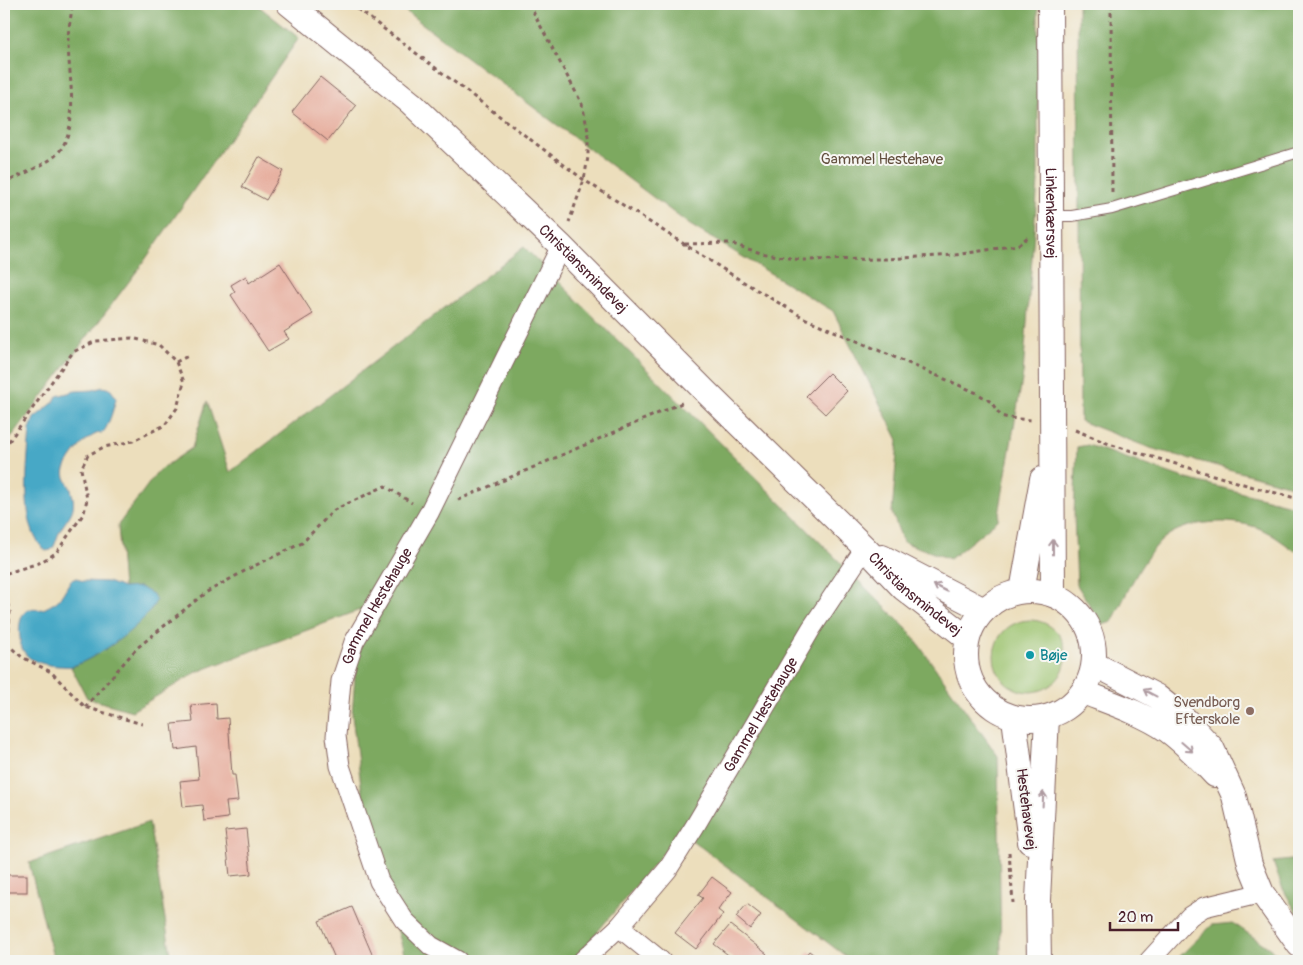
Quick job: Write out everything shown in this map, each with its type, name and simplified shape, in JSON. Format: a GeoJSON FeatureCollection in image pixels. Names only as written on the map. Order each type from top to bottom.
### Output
{"type":"FeatureCollection","features":[{"type":"Feature","properties":{"kind":"street","name":"Christiansmindevej"},"geometry":{"type":"LineString","coordinates":[[289,4],[411,103],[561,246],[903,588],[968,638]]}},
{"type":"Feature","properties":{"kind":"street","name":"Linkenkærsvej"},"geometry":{"type":"LineString","coordinates":[[1050,4],[1053,595]]}},
{"type":"Feature","properties":{"kind":"street","name":"Gammel Hestehauge"},"geometry":{"type":"LineString","coordinates":[[458,961],[431,946],[404,920],[379,881],[340,766],[336,736],[341,682],[354,642],[429,513],[561,246]]}},
{"type":"Feature","properties":{"kind":"street","name":"Linkenkærsvej"},"geometry":{"type":"LineString","coordinates":[[1022,591],[1052,421]]}},
{"type":"Feature","properties":{"kind":"street","name":"Christiansmindevej"},"geometry":{"type":"LineString","coordinates":[[865,548],[984,610]]}},
{"type":"Feature","properties":{"kind":"street","name":"Gammel Hestehauge"},"geometry":{"type":"LineString","coordinates":[[582,961],[618,927],[668,869],[811,629],[865,548]]}},
{"type":"Feature","properties":{"kind":"street"},"geometry":{"type":"LineString","coordinates":[[1022,591],[1038,591],[1053,595],[1066,602],[1086,623],[1094,650],[1094,664],[1090,679],[1083,692],[1068,708],[1047,717],[1031,720],[1014,718],[993,708],[979,695],[969,677],[965,658],[968,638],[974,623],[984,610],[995,601],[1022,591]]}},
{"type":"Feature","properties":{"kind":"street"},"geometry":{"type":"LineString","coordinates":[[1094,664],[1156,696],[1186,720],[1212,748],[1234,796],[1250,864],[1262,892],[1299,945]]}},
{"type":"Feature","properties":{"kind":"street"},"geometry":{"type":"LineString","coordinates":[[1083,692],[1139,714],[1167,730],[1192,751],[1234,796]]}},
{"type":"Feature","properties":{"kind":"street","name":"Hestehavevej"},"geometry":{"type":"LineString","coordinates":[[1039,961],[1038,900],[1047,717]]}},
{"type":"Feature","properties":{"kind":"street","name":"Hestehavevej"},"geometry":{"type":"LineString","coordinates":[[1014,718],[1038,900]]}},
{"type":"Feature","properties":{"kind":"street"},"geometry":{"type":"LineString","coordinates":[[1149,961],[1190,916],[1204,907],[1262,892]]}},
{"type":"Feature","properties":{"kind":"street"},"geometry":{"type":"LineString","coordinates":[[618,927],[661,961]]}},
{"type":"Feature","properties":{"kind":"lane"},"geometry":{"type":"LineString","coordinates":[[1050,216],[1072,216],[1112,209],[1299,152]]}},
{"type":"Feature","properties":{"kind":"path"},"geometry":{"type":"LineString","coordinates":[[4,183],[55,156],[66,138],[72,116],[68,40],[71,4]]}},
{"type":"Feature","properties":{"kind":"path"},"geometry":{"type":"LineString","coordinates":[[351,4],[584,180],[804,318],[977,393],[991,402],[1001,416],[1052,421],[1112,445],[1257,488],[1299,498]]}},
{"type":"Feature","properties":{"kind":"path"},"geometry":{"type":"LineString","coordinates":[[529,4],[582,104],[588,131],[588,157],[584,180],[561,246]]}},
{"type":"Feature","properties":{"kind":"path"},"geometry":{"type":"LineString","coordinates":[[1111,4],[1112,209]]}},
{"type":"Feature","properties":{"kind":"path"},"geometry":{"type":"LineString","coordinates":[[684,244],[729,243],[761,254],[801,260],[885,259],[955,255],[1018,245],[1050,216]]}},
{"type":"Feature","properties":{"kind":"path"},"geometry":{"type":"LineString","coordinates":[[4,448],[73,352],[96,340],[132,338],[159,345],[176,362],[184,382],[177,408],[164,425],[133,441],[104,447],[88,455],[81,469],[87,498],[84,514],[56,553],[39,563],[4,574]]}},
{"type":"Feature","properties":{"kind":"path"},"geometry":{"type":"LineString","coordinates":[[176,362],[190,355]]}},
{"type":"Feature","properties":{"kind":"path"},"geometry":{"type":"LineString","coordinates":[[85,707],[137,648],[205,593],[250,568],[302,544],[334,510],[385,486],[429,513],[706,392]]}},
{"type":"Feature","properties":{"kind":"path"},"geometry":{"type":"LineString","coordinates":[[4,596],[10,610],[8,645],[4,651]]}},
{"type":"Feature","properties":{"kind":"path"},"geometry":{"type":"LineString","coordinates":[[8,645],[22,657],[51,672],[85,707],[142,724]]}},
{"type":"Feature","properties":{"kind":"path"},"geometry":{"type":"LineString","coordinates":[[1009,843],[1014,912]]}},
{"type":"Feature","properties":{"kind":"green space"},"geometry":{"type":"Polygon","coordinates":[[[4,4],[256,4],[299,38],[140,267],[4,447],[4,4]]]}},
{"type":"Feature","properties":{"kind":"green space","name":"Gammel Hestehave"},"geometry":{"type":"Polygon","coordinates":[[[396,4],[1038,4],[1038,181],[1023,374],[998,520],[950,559],[903,542],[892,513],[898,440],[833,311],[690,225],[396,4]]]}},
{"type":"Feature","properties":{"kind":"green space"},"geometry":{"type":"Polygon","coordinates":[[[1078,4],[1299,4],[1299,488],[1150,448],[1080,421],[1078,4]]]}},
{"type":"Feature","properties":{"kind":"green space"},"geometry":{"type":"Polygon","coordinates":[[[524,247],[909,631],[998,756],[1001,961],[852,961],[681,832],[573,961],[406,961],[364,808],[352,716],[360,610],[197,672],[132,711],[87,698],[71,667],[96,655],[140,587],[123,588],[118,525],[158,471],[192,448],[207,401],[230,472],[524,247]]]}},
{"type":"Feature","properties":{"kind":"green space"},"geometry":{"type":"Polygon","coordinates":[[[1088,445],[1187,479],[1299,507],[1299,550],[1295,551],[1264,530],[1229,522],[1203,523],[1178,530],[1159,543],[1133,581],[1112,622],[1102,625],[1077,585],[1074,514],[1077,447],[1088,445]]]}},
{"type":"Feature","properties":{"kind":"green space"},"geometry":{"type":"Polygon","coordinates":[[[1037,620],[1056,630],[1064,642],[1066,656],[1064,670],[1056,682],[1044,690],[1023,692],[1004,682],[996,670],[994,649],[1004,630],[1016,622],[1037,620]]]}},
{"type":"Feature","properties":{"kind":"green space"},"geometry":{"type":"Polygon","coordinates":[[[149,822],[172,961],[54,961],[29,863],[149,822]]]}},
{"type":"Feature","properties":{"kind":"green space"},"geometry":{"type":"Polygon","coordinates":[[[1299,859],[1299,917],[1282,887],[1273,862],[1299,859]]]}},
{"type":"Feature","properties":{"kind":"green space"},"geometry":{"type":"Polygon","coordinates":[[[1233,923],[1288,961],[1175,961],[1212,925],[1233,923]]]}},
{"type":"Feature","properties":{"kind":"water"},"geometry":{"type":"Polygon","coordinates":[[[103,387],[110,389],[116,397],[115,405],[105,430],[86,440],[67,464],[64,475],[73,498],[73,509],[59,533],[53,548],[46,551],[37,541],[31,527],[28,511],[27,476],[30,429],[34,418],[54,402],[57,396],[103,387]]]}},
{"type":"Feature","properties":{"kind":"water"},"geometry":{"type":"Polygon","coordinates":[[[77,578],[82,581],[108,582],[123,588],[140,587],[153,594],[156,601],[142,620],[131,630],[95,656],[83,662],[73,666],[58,666],[32,660],[27,656],[21,645],[19,628],[23,615],[28,610],[43,609],[56,602],[71,580],[77,578]]]}},
{"type":"Feature","properties":{"kind":"building"},"geometry":{"type":"Polygon","coordinates":[[[320,77],[356,106],[328,141],[292,112],[320,77]]]}},
{"type":"Feature","properties":{"kind":"building"},"geometry":{"type":"Polygon","coordinates":[[[259,157],[283,171],[266,200],[242,187],[259,157]]]}},
{"type":"Feature","properties":{"kind":"building"},"geometry":{"type":"Polygon","coordinates":[[[280,263],[313,314],[284,332],[289,339],[268,351],[231,295],[235,292],[231,285],[246,276],[249,283],[280,263]]]}},
{"type":"Feature","properties":{"kind":"building"},"geometry":{"type":"Polygon","coordinates":[[[829,373],[847,391],[825,414],[806,396],[829,373]]]}},
{"type":"Feature","properties":{"kind":"building"},"geometry":{"type":"Polygon","coordinates":[[[216,703],[217,719],[228,718],[232,775],[235,775],[238,801],[226,802],[228,818],[204,821],[202,805],[183,807],[180,781],[199,779],[196,747],[175,750],[172,724],[193,722],[191,705],[216,703]]]}},
{"type":"Feature","properties":{"kind":"building"},"geometry":{"type":"Polygon","coordinates":[[[246,829],[251,874],[230,876],[225,831],[246,829]]]}},
{"type":"Feature","properties":{"kind":"building"},"geometry":{"type":"Polygon","coordinates":[[[4,875],[27,875],[27,892],[4,892],[4,875]]]}},
{"type":"Feature","properties":{"kind":"building"},"geometry":{"type":"Polygon","coordinates":[[[712,877],[732,892],[718,910],[723,914],[696,949],[675,933],[703,898],[698,895],[712,877]]]}},
{"type":"Feature","properties":{"kind":"building"},"geometry":{"type":"Polygon","coordinates":[[[747,904],[761,915],[750,929],[736,917],[747,904]]]}},
{"type":"Feature","properties":{"kind":"building"},"geometry":{"type":"Polygon","coordinates":[[[352,907],[375,961],[336,961],[319,921],[352,907]]]}},
{"type":"Feature","properties":{"kind":"building"},"geometry":{"type":"Polygon","coordinates":[[[730,925],[767,954],[761,961],[736,961],[714,944],[730,925]]]}},
{"type":"Feature","properties":{"kind":"building"},"geometry":{"type":"Polygon","coordinates":[[[809,951],[822,961],[801,961],[809,951]]]}},
{"type":"Feature","properties":{"kind":"place","name":"Bøje"},"geometry":{"type":"Point","coordinates":[1030,655]}},
{"type":"Feature","properties":{"kind":"place","name":"Svendborg Efterskole"},"geometry":{"type":"Point","coordinates":[1250,711]}}]}
